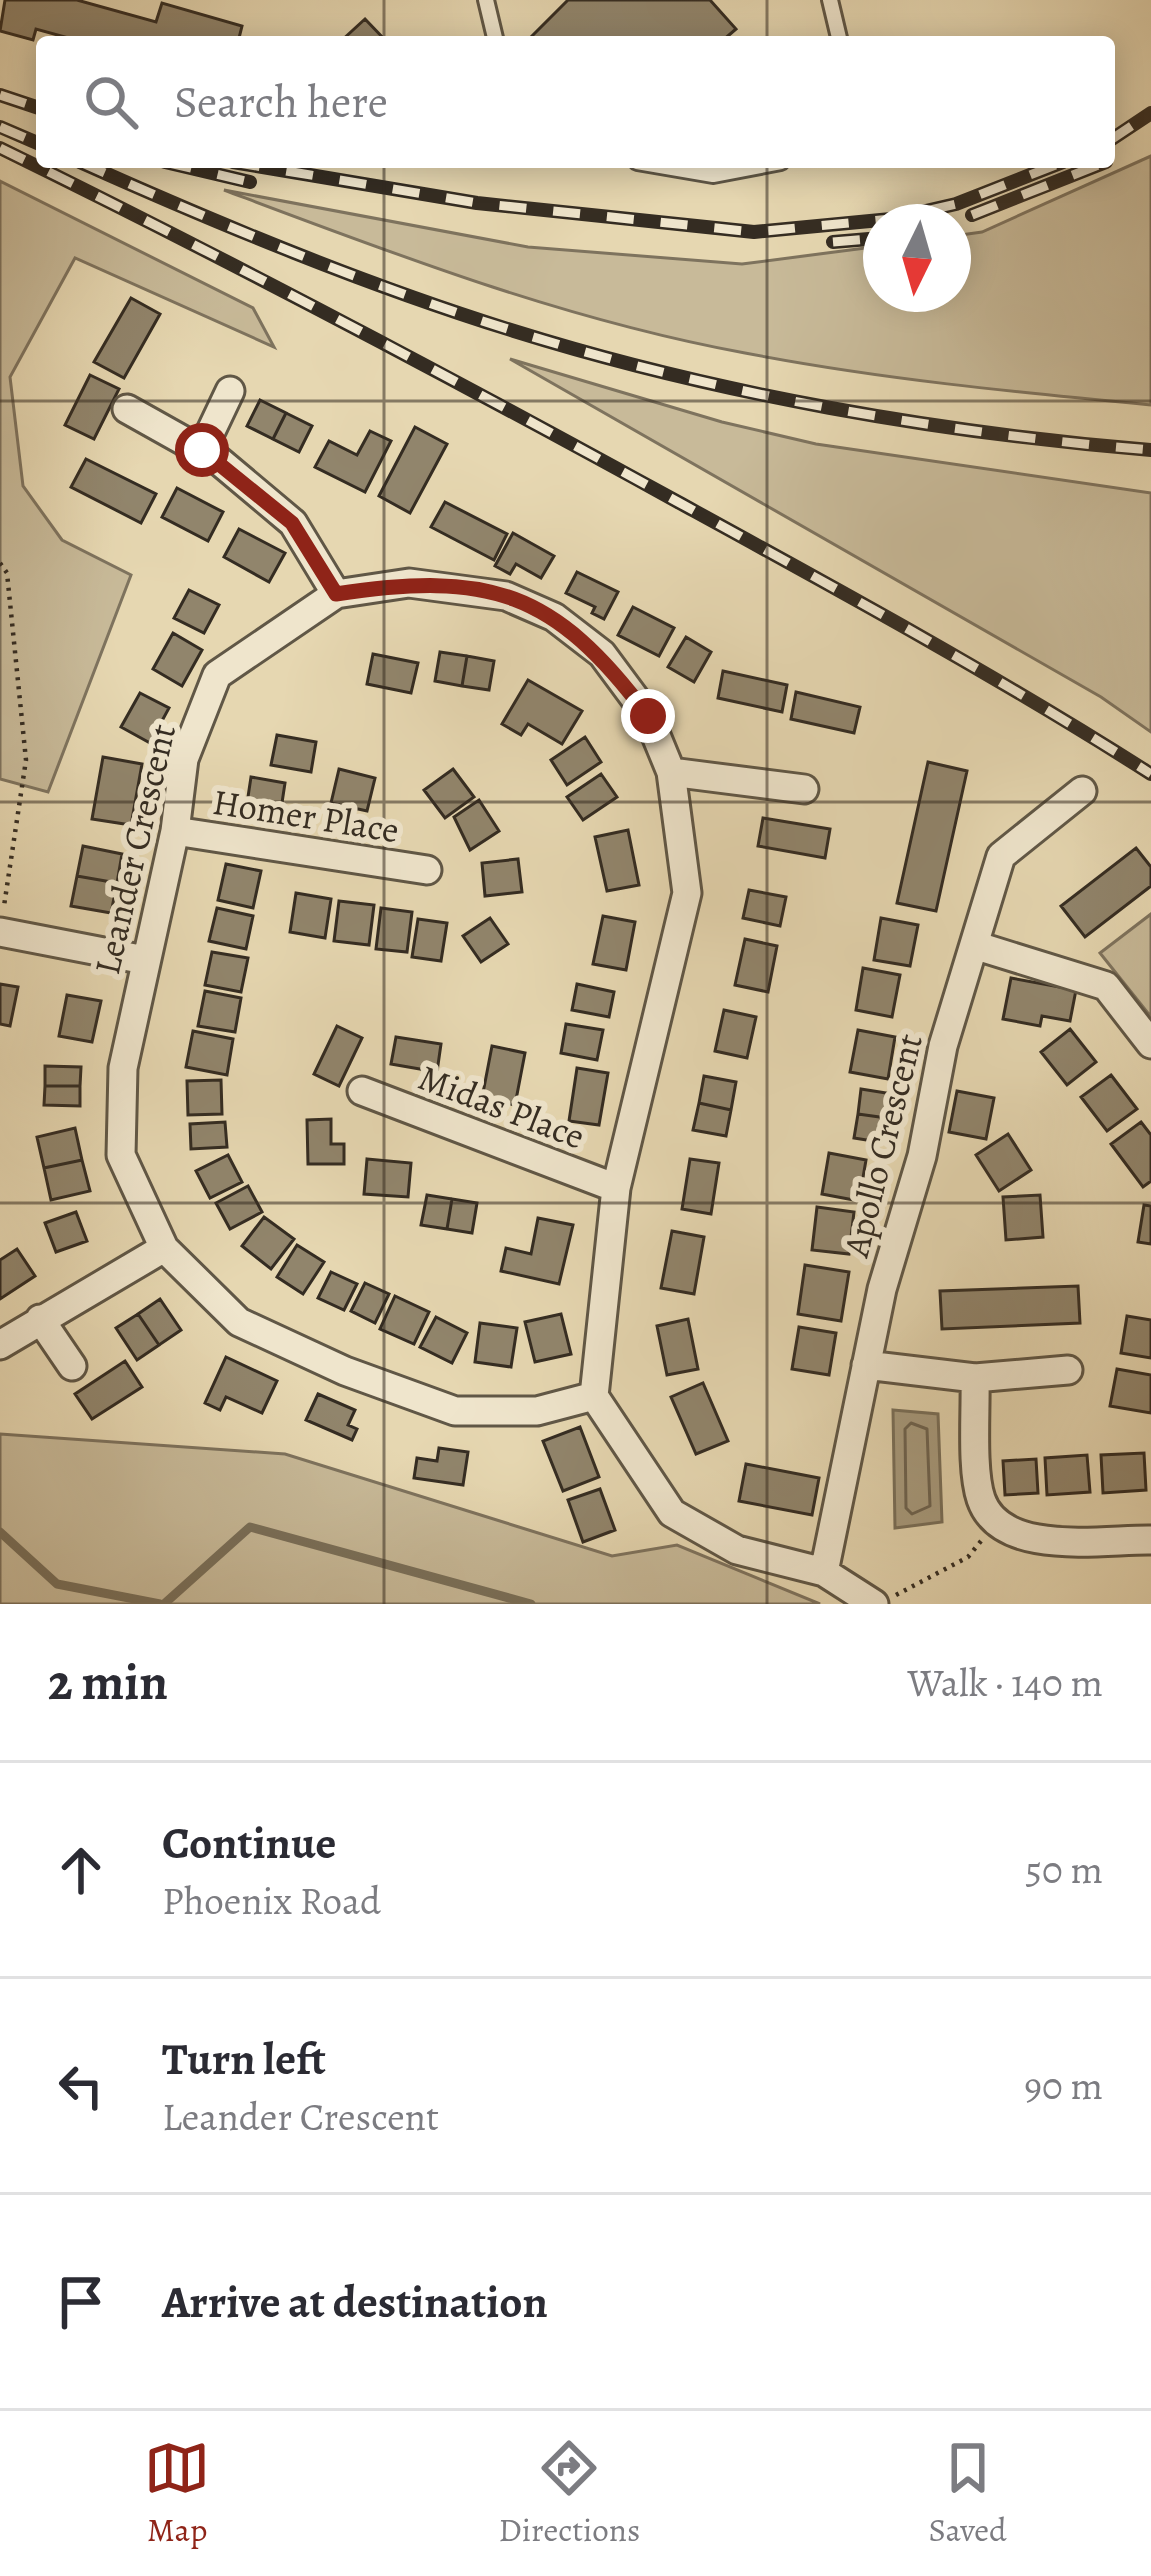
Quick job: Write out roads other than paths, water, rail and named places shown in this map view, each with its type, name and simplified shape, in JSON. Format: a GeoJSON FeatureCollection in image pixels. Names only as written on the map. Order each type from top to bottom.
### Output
{"type":"FeatureCollection","features":[{"type":"Feature","properties":{"kind":"street"},"geometry":{"type":"LineString","coordinates":[[202,450],[230,391]]}},
{"type":"Feature","properties":{"kind":"street"},"geometry":{"type":"LineString","coordinates":[[127,409],[202,450],[292,523],[336,594]]}},
{"type":"Feature","properties":{"kind":"street","name":"Leander Crescent"},"geometry":{"type":"LineString","coordinates":[[409,583],[462,586],[506,596],[554,617],[602,655],[648,716],[671,772],[687,893],[616,1188],[594,1396],[537,1411],[455,1411],[345,1371],[239,1322],[164,1247],[121,1155],[123,1068],[175,831],[184,759],[217,675],[336,594],[409,583]]}},
{"type":"Feature","properties":{"kind":"street"},"geometry":{"type":"LineString","coordinates":[[671,772],[804,790]]}},
{"type":"Feature","properties":{"kind":"street","name":"Apollo Crescent"},"geometry":{"type":"LineString","coordinates":[[824,1572],[882,1289],[922,1156],[943,1046],[1001,856],[1082,791]]}},
{"type":"Feature","properties":{"kind":"street","name":"Homer Place"},"geometry":{"type":"LineString","coordinates":[[175,831],[427,870]]}},
{"type":"Feature","properties":{"kind":"street"},"geometry":{"type":"LineString","coordinates":[[0,932],[145,960]]}},
{"type":"Feature","properties":{"kind":"street"},"geometry":{"type":"LineString","coordinates":[[974,945],[1106,986],[1151,1044]]}},
{"type":"Feature","properties":{"kind":"street","name":"Midas Place"},"geometry":{"type":"LineString","coordinates":[[362,1091],[616,1188]]}},
{"type":"Feature","properties":{"kind":"street"},"geometry":{"type":"LineString","coordinates":[[0,1345],[164,1247]]}},
{"type":"Feature","properties":{"kind":"street"},"geometry":{"type":"LineString","coordinates":[[40,1319],[72,1366]]}},
{"type":"Feature","properties":{"kind":"street"},"geometry":{"type":"LineString","coordinates":[[866,1365],[975,1378],[1068,1370]]}},
{"type":"Feature","properties":{"kind":"street"},"geometry":{"type":"LineString","coordinates":[[975,1378],[980,1498],[996,1523],[1038,1539],[1151,1540]]}},
{"type":"Feature","properties":{"kind":"street"},"geometry":{"type":"LineString","coordinates":[[594,1396],[672,1513],[737,1550],[824,1572],[877,1604]]}},
{"type":"Feature","properties":{"kind":"lane"},"geometry":{"type":"LineString","coordinates":[[486,0],[495,36]]}},
{"type":"Feature","properties":{"kind":"lane"},"geometry":{"type":"LineString","coordinates":[[830,0],[839,36]]}},
{"type":"Feature","properties":{"kind":"lane"},"geometry":{"type":"LineString","coordinates":[[672,168],[713,175],[750,168]]}},
{"type":"Feature","properties":{"kind":"water"},"geometry":{"type":"Polygon","coordinates":[[[893,1410],[938,1414],[942,1522],[895,1528],[893,1410]]]}},
{"type":"Feature","properties":{"kind":"waterway"},"geometry":{"type":"LineString","coordinates":[[164,1604],[250,1527],[531,1604]]}},
{"type":"Feature","properties":{"kind":"waterway"},"geometry":{"type":"LineString","coordinates":[[0,1532],[57,1584],[160,1604]]}},
{"type":"Feature","properties":{"kind":"railway"},"geometry":{"type":"LineString","coordinates":[[0,95],[36,107]]}},
{"type":"Feature","properties":{"kind":"railway"},"geometry":{"type":"LineString","coordinates":[[1115,137],[1151,113]]}},
{"type":"Feature","properties":{"kind":"railway"},"geometry":{"type":"LineString","coordinates":[[0,127],[36,142]]}},
{"type":"Feature","properties":{"kind":"railway"},"geometry":{"type":"LineString","coordinates":[[0,148],[36,166]]}},
{"type":"Feature","properties":{"kind":"railway"},"geometry":{"type":"LineString","coordinates":[[40,168],[594,456],[916,634],[1151,774]]}},
{"type":"Feature","properties":{"kind":"railway"},"geometry":{"type":"LineString","coordinates":[[94,168],[349,274],[591,354],[829,408],[991,433],[1151,450]]}},
{"type":"Feature","properties":{"kind":"railway"},"geometry":{"type":"LineString","coordinates":[[190,168],[250,182]]}},
{"type":"Feature","properties":{"kind":"railway"},"geometry":{"type":"LineString","coordinates":[[269,168],[477,203],[754,232],[891,219],[956,204],[1048,168]]}},
{"type":"Feature","properties":{"kind":"railway"},"geometry":{"type":"LineString","coordinates":[[972,215],[1091,168]]}},
{"type":"Feature","properties":{"kind":"railway"},"geometry":{"type":"LineString","coordinates":[[833,242],[863,240]]}}]}
